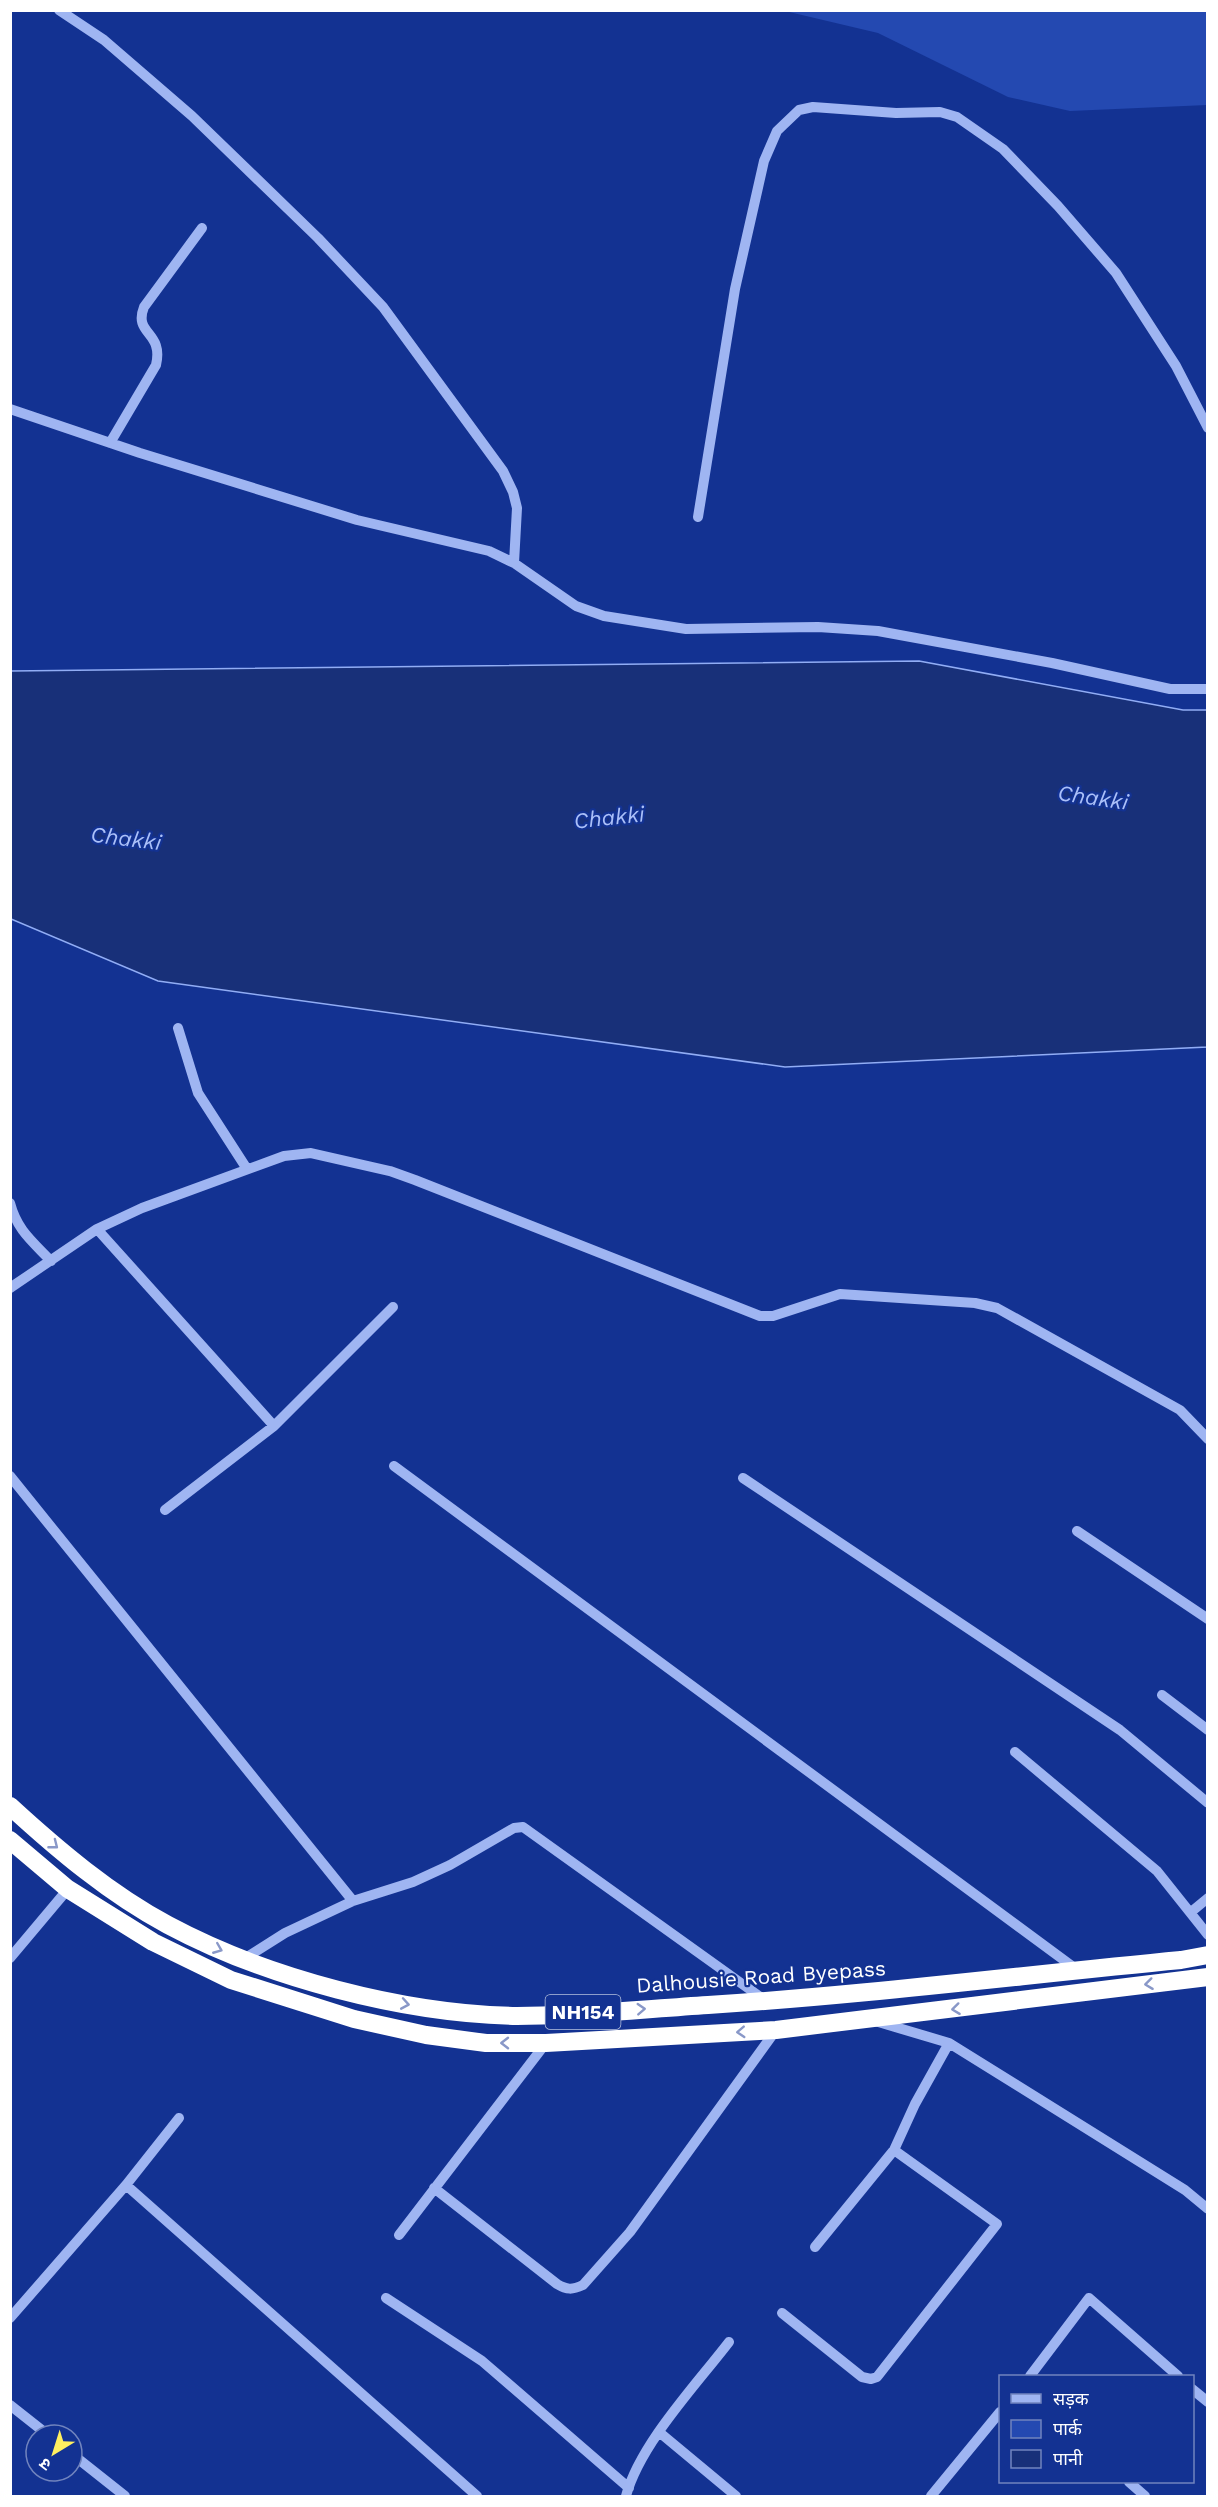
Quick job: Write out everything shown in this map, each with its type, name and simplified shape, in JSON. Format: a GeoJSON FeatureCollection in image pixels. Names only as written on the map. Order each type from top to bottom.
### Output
{"type":"FeatureCollection","features":[{"type":"Feature","properties":{"kind":"highway","name":"Dalhousie Road Byepass"},"geometry":{"type":"LineString","coordinates":[[10,1806],[45,1838],[103,1883],[165,1923],[209,1946],[342,1991],[402,2004],[464,2013],[518,2016],[767,2001],[1181,1960],[1208,1955]]}},
{"type":"Feature","properties":{"kind":"highway","name":"NH154"},"geometry":{"type":"LineString","coordinates":[[10,1840],[68,1889],[153,1942],[231,1980],[354,2019],[426,2035],[486,2043],[546,2043],[776,2030],[1208,1977]]}},
{"type":"Feature","properties":{"kind":"highway"},"geometry":{"type":"LineString","coordinates":[[1181,1960],[1208,1945]]}},
{"type":"Feature","properties":{"kind":"street"},"geometry":{"type":"LineString","coordinates":[[59,10],[104,40],[192,116],[318,238],[383,307],[503,471],[513,492],[517,508],[514,563]]}},
{"type":"Feature","properties":{"kind":"street"},"geometry":{"type":"LineString","coordinates":[[698,517],[735,289],[764,161],[777,131],[799,110],[813,107],[940,112],[957,117],[1004,149],[1058,206],[1116,273],[1176,366],[1208,428]]}},
{"type":"Feature","properties":{"kind":"street"},"geometry":{"type":"LineString","coordinates":[[110,443],[156,365],[159,354],[157,344],[142,325],[140,317],[144,307],[202,228]]}},
{"type":"Feature","properties":{"kind":"street"},"geometry":{"type":"LineString","coordinates":[[10,409],[110,443],[357,520],[489,551],[514,563],[576,606],[604,616],[686,629],[818,627],[878,631],[1052,663],[1170,689],[1207,689],[1208,684]]}},
{"type":"Feature","properties":{"kind":"street"},"geometry":{"type":"LineString","coordinates":[[178,1028],[198,1093],[247,1169]]}},
{"type":"Feature","properties":{"kind":"street"},"geometry":{"type":"LineString","coordinates":[[10,1288],[96,1229],[142,1208],[284,1156],[311,1153],[390,1172],[760,1316],[773,1316],[840,1294],[975,1303],[997,1308],[1180,1410],[1208,1439]]}},
{"type":"Feature","properties":{"kind":"street"},"geometry":{"type":"LineString","coordinates":[[10,1203],[15,1220],[22,1231],[51,1261]]}},
{"type":"Feature","properties":{"kind":"street"},"geometry":{"type":"LineString","coordinates":[[96,1229],[274,1426]]}},
{"type":"Feature","properties":{"kind":"street"},"geometry":{"type":"LineString","coordinates":[[165,1510],[274,1426],[393,1307]]}},
{"type":"Feature","properties":{"kind":"street"},"geometry":{"type":"LineString","coordinates":[[394,1466],[1076,1970]]}},
{"type":"Feature","properties":{"kind":"street"},"geometry":{"type":"LineString","coordinates":[[10,1476],[352,1901]]}},
{"type":"Feature","properties":{"kind":"street"},"geometry":{"type":"LineString","coordinates":[[743,1478],[1120,1730],[1208,1803]]}},
{"type":"Feature","properties":{"kind":"street"},"geometry":{"type":"LineString","coordinates":[[1077,1531],[1208,1619]]}},
{"type":"Feature","properties":{"kind":"street"},"geometry":{"type":"LineString","coordinates":[[1162,1695],[1208,1730]]}},
{"type":"Feature","properties":{"kind":"street"},"geometry":{"type":"LineString","coordinates":[[1015,1752],[1157,1871],[1208,1935]]}},
{"type":"Feature","properties":{"kind":"street"},"geometry":{"type":"LineString","coordinates":[[244,1959],[285,1933],[352,1901],[412,1882],[450,1865],[514,1828],[523,1827],[767,2001]]}},
{"type":"Feature","properties":{"kind":"street"},"geometry":{"type":"LineString","coordinates":[[10,1958],[68,1889]]}},
{"type":"Feature","properties":{"kind":"street"},"geometry":{"type":"LineString","coordinates":[[1191,1912],[1208,1898]]}},
{"type":"Feature","properties":{"kind":"street"},"geometry":{"type":"LineString","coordinates":[[872,2020],[949,2043],[1185,2190],[1208,2209]]}},
{"type":"Feature","properties":{"kind":"street"},"geometry":{"type":"LineString","coordinates":[[435,2188],[557,2284],[569,2290],[575,2289],[583,2285],[630,2232],[776,2030]]}},
{"type":"Feature","properties":{"kind":"street"},"geometry":{"type":"LineString","coordinates":[[399,2235],[546,2043]]}},
{"type":"Feature","properties":{"kind":"street"},"geometry":{"type":"LineString","coordinates":[[815,2247],[894,2150],[915,2104],[949,2043]]}},
{"type":"Feature","properties":{"kind":"street"},"geometry":{"type":"LineString","coordinates":[[10,2318],[126,2185],[179,2118]]}},
{"type":"Feature","properties":{"kind":"street"},"geometry":{"type":"LineString","coordinates":[[782,2313],[862,2377],[871,2379],[877,2377],[998,2224],[894,2150]]}},
{"type":"Feature","properties":{"kind":"street"},"geometry":{"type":"LineString","coordinates":[[126,2185],[477,2496]]}},
{"type":"Feature","properties":{"kind":"street"},"geometry":{"type":"LineString","coordinates":[[386,2298],[482,2361],[628,2492],[659,2432],[729,2342]]}},
{"type":"Feature","properties":{"kind":"street"},"geometry":{"type":"LineString","coordinates":[[1031,2375],[1089,2298],[1178,2375]]}},
{"type":"Feature","properties":{"kind":"street"},"geometry":{"type":"LineString","coordinates":[[1194,2391],[1208,2402]]}},
{"type":"Feature","properties":{"kind":"street"},"geometry":{"type":"LineString","coordinates":[[10,2405],[33,2423]]}},
{"type":"Feature","properties":{"kind":"street"},"geometry":{"type":"LineString","coordinates":[[931,2496],[999,2413]]}},
{"type":"Feature","properties":{"kind":"street"},"geometry":{"type":"LineString","coordinates":[[659,2432],[736,2496]]}},
{"type":"Feature","properties":{"kind":"street"},"geometry":{"type":"LineString","coordinates":[[84,2464],[124,2496]]}},
{"type":"Feature","properties":{"kind":"street"},"geometry":{"type":"LineString","coordinates":[[1131,2483],[1145,2496]]}},
{"type":"Feature","properties":{"kind":"green space"},"geometry":{"type":"Polygon","coordinates":[[[785,11],[1207,11],[1207,105],[1070,111],[1008,97],[878,33],[785,11]]]}},
{"type":"Feature","properties":{"kind":"water","name":"Chakki"},"geometry":{"type":"Polygon","coordinates":[[[919,661],[1183,710],[1207,710],[1207,1047],[785,1067],[158,981],[11,919],[11,671],[919,661]]]}}]}
